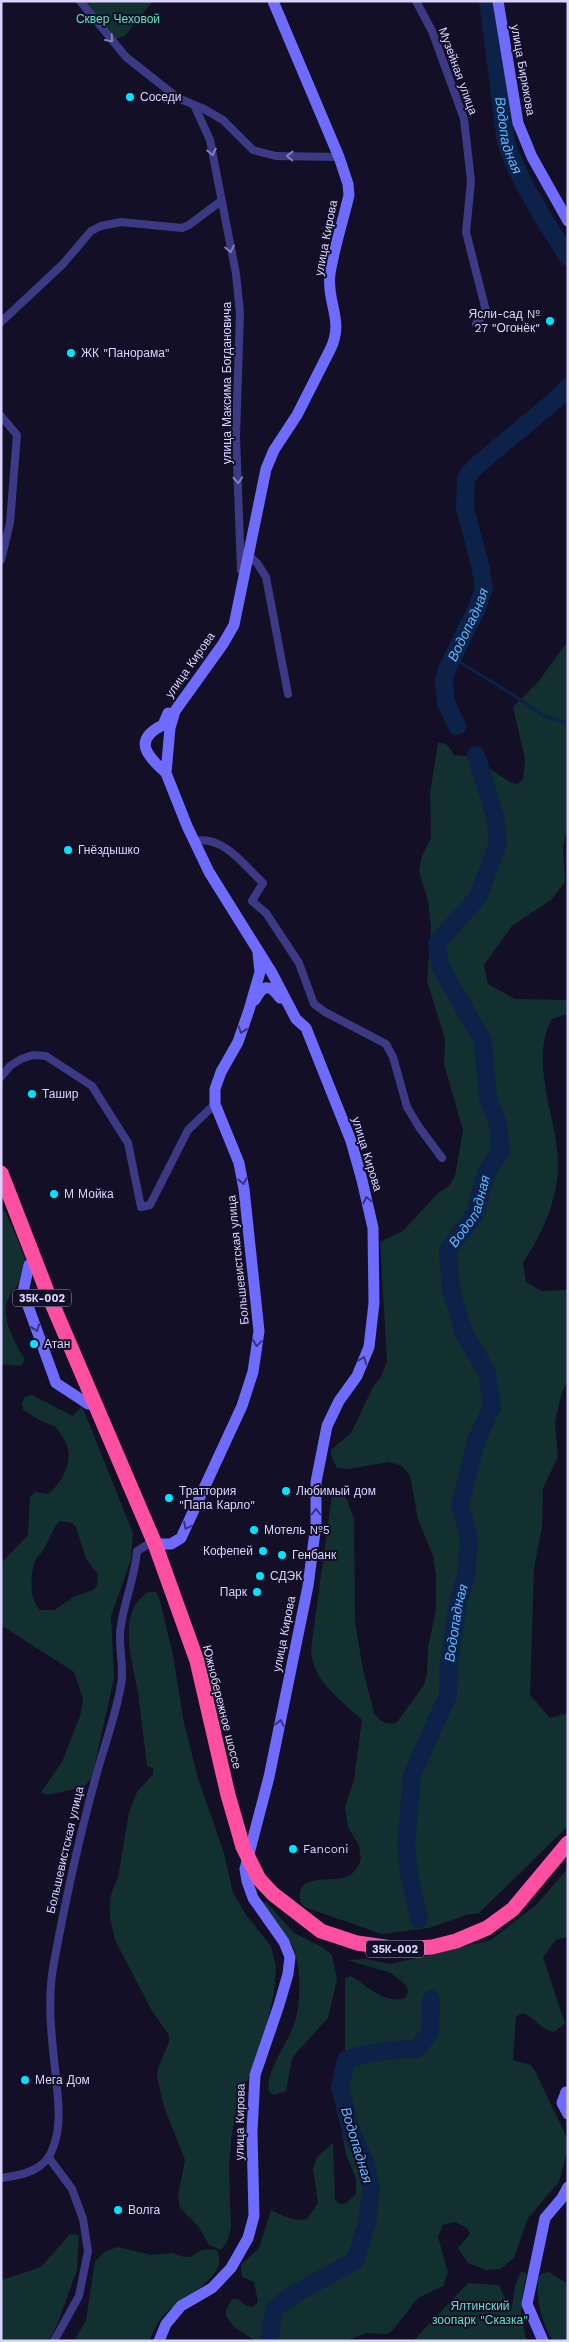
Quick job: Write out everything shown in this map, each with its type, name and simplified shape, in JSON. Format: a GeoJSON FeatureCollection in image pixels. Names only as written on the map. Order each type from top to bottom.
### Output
{"type":"FeatureCollection","features":[{"type":"Feature","properties":{"kind":"highway","name":"Южнобережное шоссе"},"geometry":{"type":"LineString","coordinates":[[1,1173],[146,1547],[197,1661],[246,1865],[273,1894],[320,1931],[357,1943],[399,1949],[432,1947],[456,1941],[486,1928],[513,1908],[568,1843]]}},
{"type":"Feature","properties":{"kind":"highway","name":"Южнобережное шоссе"},"geometry":{"type":"LineString","coordinates":[[1,1191],[189,1653],[221,1791],[246,1865],[257,1886],[292,1918],[322,1937],[382,1952],[420,1953],[455,1946],[488,1931],[519,1909],[568,1852]]}},
{"type":"Feature","properties":{"kind":"main road","name":"улица Кирова"},"geometry":{"type":"LineString","coordinates":[[159,2341],[166,2324],[182,2306],[212,2288],[231,2268],[248,2238],[254,2216],[252,2132],[255,2076],[279,2005],[288,1974],[290,1957],[284,1942],[253,1898],[247,1881],[246,1865],[269,1777],[308,1586],[316,1524],[316,1482],[327,1426],[339,1401],[357,1376],[369,1347],[374,1303],[373,1228],[351,1142],[306,1028],[296,1019],[257,949],[209,872],[166,773],[166,727],[234,625],[266,469],[274,450],[297,415],[335,340],[337,325],[330,276],[348,195],[346,175],[273,1]]}},
{"type":"Feature","properties":{"kind":"main road","name":"улица Бирюкова"},"geometry":{"type":"LineString","coordinates":[[498,1],[518,123],[532,157],[568,221]]}},
{"type":"Feature","properties":{"kind":"main road"},"geometry":{"type":"LineString","coordinates":[[166,773],[152,760],[145,750],[148,736],[152,731],[166,727],[169,710],[229,624],[247,557]]}},
{"type":"Feature","properties":{"kind":"main road","name":"Большевистская улица"},"geometry":{"type":"LineString","coordinates":[[146,1547],[171,1544],[181,1538],[242,1406],[253,1372],[259,1331],[244,1189],[239,1163],[215,1104],[215,1089],[221,1072],[238,1042],[249,1010],[260,972],[257,949]]}},
{"type":"Feature","properties":{"kind":"main road"},"geometry":{"type":"LineString","coordinates":[[249,1010],[261,990],[267,987],[274,989],[296,1019]]}},
{"type":"Feature","properties":{"kind":"main road"},"geometry":{"type":"LineString","coordinates":[[30,1264],[23,1292],[56,1383],[88,1404]]}},
{"type":"Feature","properties":{"kind":"main road"},"geometry":{"type":"LineString","coordinates":[[568,2092],[566,2092],[562,2103],[568,2114]]}},
{"type":"Feature","properties":{"kind":"main road"},"geometry":{"type":"LineString","coordinates":[[543,2341],[527,2304],[545,2218],[562,2198],[568,2187]]}},
{"type":"Feature","properties":{"kind":"street"},"geometry":{"type":"LineString","coordinates":[[80,1],[126,56],[178,98],[195,107],[204,109],[223,120],[252,150],[264,155],[339,157]]}},
{"type":"Feature","properties":{"kind":"street","name":"Музейная улица"},"geometry":{"type":"LineString","coordinates":[[416,1],[432,31],[464,119],[471,181],[466,232],[486,311],[476,324]]}},
{"type":"Feature","properties":{"kind":"street","name":"улица Максима Богдановича"},"geometry":{"type":"LineString","coordinates":[[195,107],[210,140],[236,274],[240,313],[236,436],[241,574]]}},
{"type":"Feature","properties":{"kind":"street"},"geometry":{"type":"LineString","coordinates":[[1,322],[62,264],[91,231],[110,223],[121,222],[160,228],[182,228],[189,225],[221,201]]}},
{"type":"Feature","properties":{"kind":"street"},"geometry":{"type":"LineString","coordinates":[[1,416],[17,435],[10,523],[1,560]]}},
{"type":"Feature","properties":{"kind":"street"},"geometry":{"type":"LineString","coordinates":[[247,557],[257,563],[266,576],[288,694]]}},
{"type":"Feature","properties":{"kind":"street"},"geometry":{"type":"LineString","coordinates":[[195,841],[214,842],[233,854],[262,883],[252,901],[266,913],[299,963],[314,1004],[325,1012],[386,1044],[393,1057],[407,1107],[442,1158]]}},
{"type":"Feature","properties":{"kind":"street"},"geometry":{"type":"LineString","coordinates":[[1,1077],[10,1066],[21,1059],[33,1055],[46,1056],[92,1086],[128,1143],[141,1207],[150,1205],[188,1130],[215,1104]]}},
{"type":"Feature","properties":{"kind":"street","name":"Большевистская улица"},"geometry":{"type":"LineString","coordinates":[[49,2158],[58,2134],[59,2112],[50,1997],[53,1969],[84,1823],[114,1721],[122,1682],[120,1628],[135,1572],[146,1547]]}},
{"type":"Feature","properties":{"kind":"street"},"geometry":{"type":"LineString","coordinates":[[1,2178],[25,2174],[40,2168],[49,2158],[72,2189],[83,2218],[88,2251],[79,2296],[54,2341]]}},
{"type":"Feature","properties":{"kind":"green space","name":"Сквер Чеховой"},"geometry":{"type":"Polygon","coordinates":[[[84,1],[153,1],[125,36],[114,39],[84,1]]]}},
{"type":"Feature","properties":{"kind":"green space"},"geometry":{"type":"Polygon","coordinates":[[[568,641],[568,824],[563,848],[565,882],[551,900],[512,926],[484,965],[488,984],[515,999],[568,1000],[568,1014],[552,1019],[546,1035],[543,1052],[543,1070],[558,1160],[556,1188],[543,1227],[523,1263],[526,1282],[542,1291],[568,1290],[568,1381],[562,1392],[555,1422],[558,1457],[543,1488],[542,1527],[534,1569],[530,1695],[550,1718],[568,1713],[568,1826],[479,1913],[466,1915],[429,1928],[382,1934],[304,1907],[300,1898],[303,1886],[314,1881],[344,1878],[354,1872],[361,1859],[359,1846],[348,1827],[345,1807],[354,1780],[362,1720],[336,1697],[322,1680],[316,1671],[311,1649],[333,1487],[339,1490],[347,1500],[354,1519],[355,1621],[363,1670],[374,1713],[379,1719],[390,1724],[397,1722],[424,1685],[427,1673],[428,1647],[436,1610],[436,1575],[433,1556],[418,1519],[410,1476],[402,1466],[389,1462],[349,1469],[337,1468],[331,1456],[331,1450],[351,1433],[373,1387],[381,1377],[387,1361],[380,1242],[403,1231],[438,1193],[449,1186],[455,1176],[463,1130],[444,1064],[445,1039],[427,981],[431,928],[428,901],[419,871],[422,856],[431,838],[430,793],[438,743],[450,748],[454,755],[473,757],[511,783],[518,784],[523,779],[525,759],[513,707],[538,682],[568,641]]]}},
{"type":"Feature","properties":{"kind":"green space"},"geometry":{"type":"Polygon","coordinates":[[[1,1210],[5,1211],[14,1231],[26,1266],[24,1276],[10,1295],[6,1306],[7,1322],[17,1346],[25,1359],[21,1366],[1,1364],[1,1210]]]}},
{"type":"Feature","properties":{"kind":"green space"},"geometry":{"type":"Polygon","coordinates":[[[32,1395],[73,1416],[82,1406],[133,1533],[131,1560],[111,1616],[114,1678],[92,1777],[84,1787],[47,1795],[41,1792],[62,1762],[81,1713],[83,1699],[74,1672],[1,1625],[1,1563],[28,1535],[30,1497],[35,1492],[48,1494],[53,1490],[65,1473],[68,1459],[66,1443],[55,1426],[43,1422],[23,1410],[22,1403],[25,1397],[32,1395]],[[60,1521],[57,1524],[35,1561],[32,1573],[32,1594],[40,1610],[54,1610],[75,1596],[93,1590],[97,1586],[98,1574],[86,1559],[76,1527],[72,1523],[60,1521]]]}},
{"type":"Feature","properties":{"kind":"green space"},"geometry":{"type":"Polygon","coordinates":[[[149,1592],[156,1592],[159,1597],[173,1655],[184,1723],[198,1778],[224,1853],[233,1893],[246,1915],[271,1946],[276,1967],[274,1993],[264,2037],[241,2096],[232,2132],[229,2166],[231,2228],[227,2242],[221,2250],[209,2245],[199,2227],[180,2208],[178,2195],[185,2160],[164,2107],[157,2077],[158,2068],[169,2042],[169,2035],[152,2011],[115,1940],[110,1918],[110,1897],[118,1877],[129,1812],[137,1792],[153,1774],[153,1768],[147,1766],[129,1638],[129,1624],[132,1611],[139,1600],[149,1592]]]}},
{"type":"Feature","properties":{"kind":"green space"},"geometry":{"type":"Polygon","coordinates":[[[568,1868],[568,1937],[556,1940],[543,1957],[565,2024],[554,2032],[545,2029],[522,2013],[516,2017],[513,2060],[531,2065],[535,2071],[568,2140],[568,2149],[559,2182],[528,2218],[514,2258],[500,2269],[486,2270],[468,2263],[458,2248],[470,2234],[467,2228],[455,2222],[443,2225],[438,2237],[448,2272],[443,2286],[418,2298],[392,2331],[387,2334],[366,2333],[346,2341],[255,2341],[233,2326],[226,2316],[226,2310],[232,2299],[238,2299],[247,2306],[253,2307],[258,2302],[254,2282],[242,2277],[241,2265],[259,2248],[271,2210],[292,2219],[307,2219],[318,2203],[313,2169],[317,2157],[333,2143],[335,2200],[340,2204],[346,2203],[356,2194],[356,2179],[346,2154],[342,2133],[345,2107],[345,1978],[351,1976],[377,1993],[391,1999],[405,1998],[408,1992],[407,1986],[391,1973],[347,1960],[366,1959],[391,1964],[491,1940],[537,1904],[568,1868]]]}},
{"type":"Feature","properties":{"kind":"green space"},"geometry":{"type":"Polygon","coordinates":[[[261,1901],[267,1903],[294,1933],[322,1947],[332,1955],[337,1979],[328,2018],[292,2059],[286,2091],[274,2095],[269,2092],[268,2084],[273,2067],[295,2021],[299,1995],[299,1978],[297,1960],[292,1945],[284,1932],[269,1915],[261,1901]]]}},
{"type":"Feature","properties":{"kind":"green space"},"geometry":{"type":"Polygon","coordinates":[[[70,2234],[79,2235],[77,2270],[57,2325],[49,2341],[1,2341],[1,2280],[41,2267],[70,2234]]]}},
{"type":"Feature","properties":{"kind":"green space"},"geometry":{"type":"Polygon","coordinates":[[[118,2247],[151,2255],[172,2253],[184,2257],[190,2257],[202,2250],[216,2249],[219,2258],[218,2267],[204,2284],[165,2314],[149,2341],[74,2341],[86,2320],[95,2261],[106,2251],[118,2247]]]}},
{"type":"Feature","properties":{"kind":"green space","name":"Ялтинский зоопарк \"Сказка\""},"geometry":{"type":"Polygon","coordinates":[[[521,2271],[527,2274],[521,2308],[527,2341],[413,2341],[468,2283],[499,2285],[511,2311],[515,2287],[521,2271]]]}},
{"type":"Feature","properties":{"kind":"green space"},"geometry":{"type":"Polygon","coordinates":[[[549,2272],[568,2284],[568,2341],[553,2341],[545,2326],[540,2310],[538,2277],[543,2273],[549,2272]]]}},
{"type":"Feature","properties":{"kind":"waterway","name":"Водопадная"},"geometry":{"type":"LineString","coordinates":[[488,1],[506,142],[526,187],[568,257]]}},
{"type":"Feature","properties":{"kind":"waterway","name":"Водопадная"},"geometry":{"type":"LineString","coordinates":[[457,726],[446,703],[444,681],[447,669],[477,608],[484,588],[465,508],[466,478],[475,467],[559,397],[568,387]]}},
{"type":"Feature","properties":{"kind":"waterway"},"geometry":{"type":"LineString","coordinates":[[453,658],[544,716],[568,723]]}},
{"type":"Feature","properties":{"kind":"waterway","name":"Водопадная"},"geometry":{"type":"LineString","coordinates":[[419,1919],[410,1879],[406,1847],[412,1775],[448,1695],[449,1662],[458,1602],[466,1576],[469,1538],[460,1505],[477,1439],[492,1406],[487,1372],[464,1333],[451,1290],[448,1250],[475,1214],[486,1173],[501,1150],[498,1124],[488,1098],[483,1041],[440,966],[437,943],[478,897],[498,843],[495,816],[476,755]]}},
{"type":"Feature","properties":{"kind":"waterway","name":"Водопадная"},"geometry":{"type":"LineString","coordinates":[[269,2341],[274,2309],[294,2294],[355,2261],[367,2223],[371,2188],[365,2162],[351,2131],[340,2087],[346,2060],[381,2051],[417,2049],[430,2032],[431,1999]]}},
{"type":"Feature","properties":{"kind":"place","name":"Соседи"},"geometry":{"type":"Point","coordinates":[130,97]}},
{"type":"Feature","properties":{"kind":"place","name":"Ясли-сад № 27 \"Огонёк\""},"geometry":{"type":"Point","coordinates":[550,321]}},
{"type":"Feature","properties":{"kind":"place","name":"ЖК \"Панорама\""},"geometry":{"type":"Point","coordinates":[71,353]}},
{"type":"Feature","properties":{"kind":"place","name":"Гнёздышко"},"geometry":{"type":"Point","coordinates":[68,850]}},
{"type":"Feature","properties":{"kind":"place","name":"Ташир"},"geometry":{"type":"Point","coordinates":[32,1094]}},
{"type":"Feature","properties":{"kind":"place","name":"М Мойка"},"geometry":{"type":"Point","coordinates":[54,1194]}},
{"type":"Feature","properties":{"kind":"place","name":"Атан"},"geometry":{"type":"Point","coordinates":[34,1344]}},
{"type":"Feature","properties":{"kind":"place","name":"Любимый дом"},"geometry":{"type":"Point","coordinates":[286,1491]}},
{"type":"Feature","properties":{"kind":"place","name":"Траттория \"Папа Карло\""},"geometry":{"type":"Point","coordinates":[169,1498]}},
{"type":"Feature","properties":{"kind":"place","name":"Мотель №5"},"geometry":{"type":"Point","coordinates":[254,1530]}},
{"type":"Feature","properties":{"kind":"place","name":"Кофепей"},"geometry":{"type":"Point","coordinates":[263,1551]}},
{"type":"Feature","properties":{"kind":"place","name":"Генбанк"},"geometry":{"type":"Point","coordinates":[282,1555]}},
{"type":"Feature","properties":{"kind":"place","name":"СДЭК"},"geometry":{"type":"Point","coordinates":[260,1576]}},
{"type":"Feature","properties":{"kind":"place","name":"Парк"},"geometry":{"type":"Point","coordinates":[257,1592]}},
{"type":"Feature","properties":{"kind":"place","name":"Fanconi"},"geometry":{"type":"Point","coordinates":[293,1849]}},
{"type":"Feature","properties":{"kind":"place","name":"Мега Дом"},"geometry":{"type":"Point","coordinates":[25,2080]}},
{"type":"Feature","properties":{"kind":"place","name":"Волга"},"geometry":{"type":"Point","coordinates":[118,2210]}}]}
